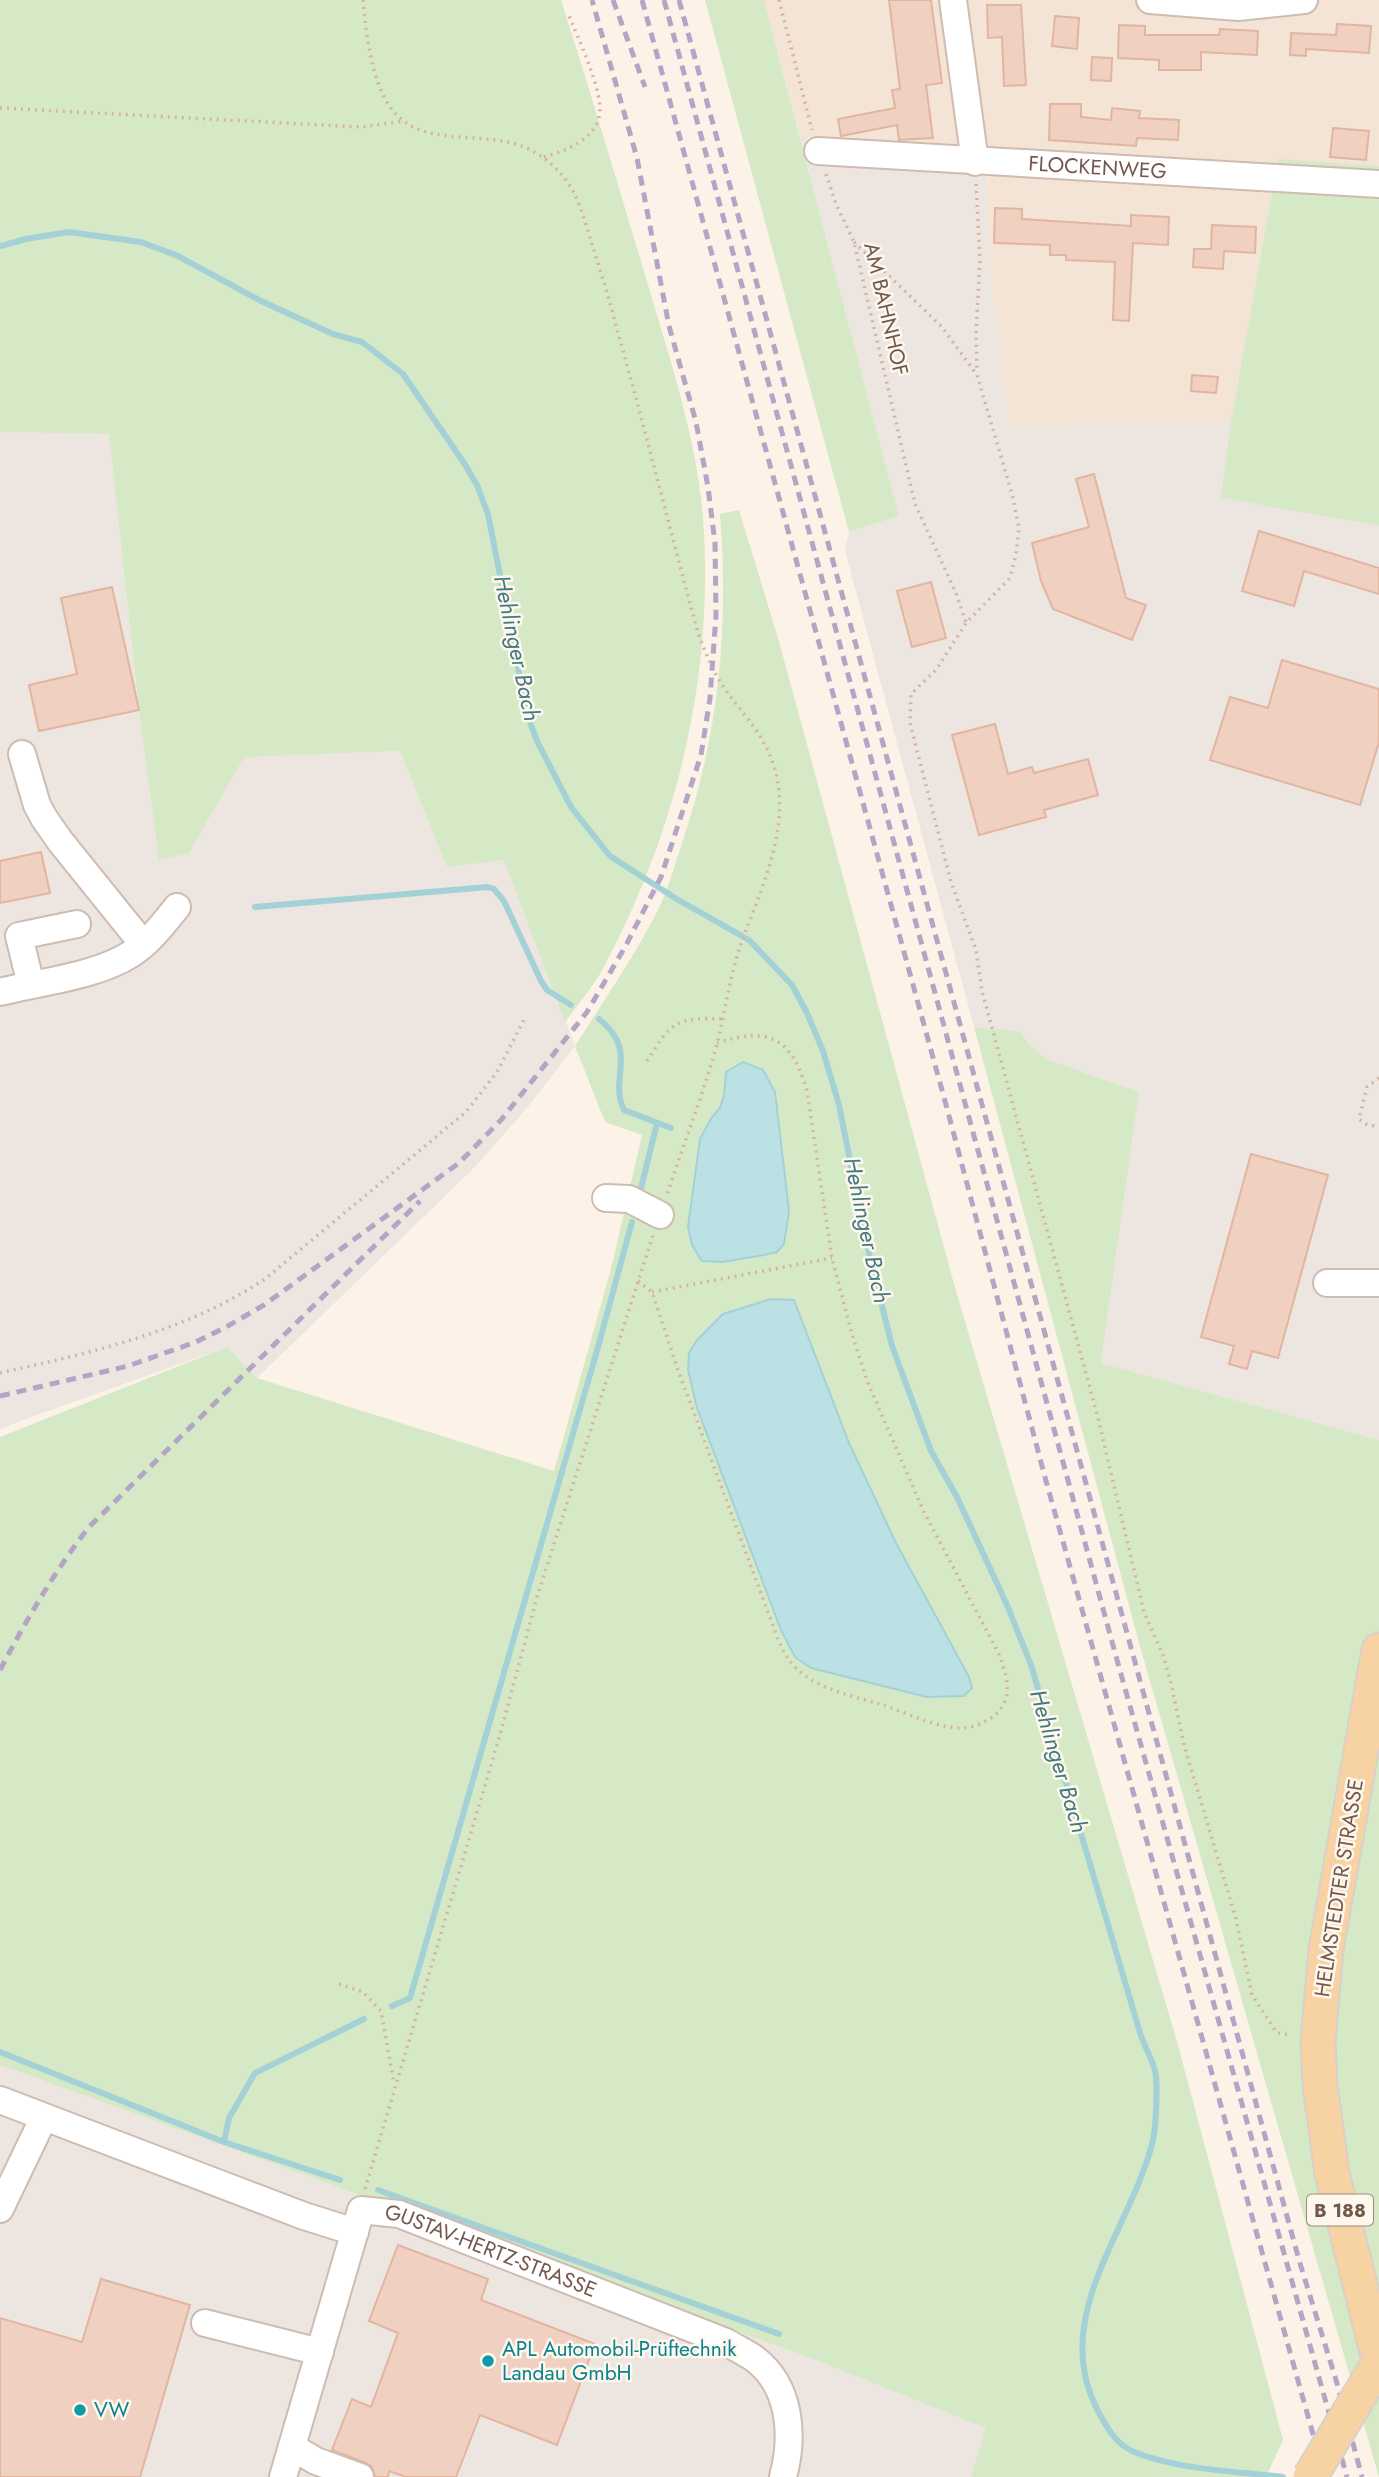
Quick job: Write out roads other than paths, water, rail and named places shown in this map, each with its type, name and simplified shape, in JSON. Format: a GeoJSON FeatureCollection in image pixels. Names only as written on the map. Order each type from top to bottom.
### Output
{"type":"FeatureCollection","features":[{"type":"Feature","properties":{"kind":"main road","name":"HELMSTEDTER STRASSE"},"geometry":{"type":"LineString","coordinates":[[1379,1650],[1326,1950],[1318,2040],[1320,2085],[1332,2173],[1379,2361]]}},
{"type":"Feature","properties":{"kind":"main road"},"geometry":{"type":"LineString","coordinates":[[1310,2477],[1379,2361]]}},
{"type":"Feature","properties":{"kind":"street"},"geometry":{"type":"LineString","coordinates":[[953,0],[975,162]]}},
{"type":"Feature","properties":{"kind":"street"},"geometry":{"type":"LineString","coordinates":[[1150,0],[1238,8],[1304,0]]}},
{"type":"Feature","properties":{"kind":"street","name":"FLOCKENWEG"},"geometry":{"type":"LineString","coordinates":[[818,151],[1379,184]]}},
{"type":"Feature","properties":{"kind":"street"},"geometry":{"type":"LineString","coordinates":[[22,754],[30,787],[40,812],[143,944]]}},
{"type":"Feature","properties":{"kind":"street"},"geometry":{"type":"LineString","coordinates":[[0,992],[96,969],[131,954],[156,933],[177,907]]}},
{"type":"Feature","properties":{"kind":"street"},"geometry":{"type":"LineString","coordinates":[[31,985],[10,938],[76,924]]}},
{"type":"Feature","properties":{"kind":"street"},"geometry":{"type":"LineString","coordinates":[[606,1198],[629,1199],[660,1215]]}},
{"type":"Feature","properties":{"kind":"street"},"geometry":{"type":"LineString","coordinates":[[1328,1283],[1379,1283]]}},
{"type":"Feature","properties":{"kind":"street"},"geometry":{"type":"LineString","coordinates":[[0,2100],[304,2216],[358,2221]]}},
{"type":"Feature","properties":{"kind":"street"},"geometry":{"type":"LineString","coordinates":[[0,2209],[44,2117]]}},
{"type":"Feature","properties":{"kind":"street","name":"GUSTAV-HERTZ-STRASSE"},"geometry":{"type":"LineString","coordinates":[[283,2477],[358,2221],[399,2214],[726,2342],[756,2360],[774,2379],[786,2407],[790,2438],[783,2477]]}},
{"type":"Feature","properties":{"kind":"street"},"geometry":{"type":"LineString","coordinates":[[205,2322],[320,2352]]}},
{"type":"Feature","properties":{"kind":"street"},"geometry":{"type":"LineString","coordinates":[[292,2447],[316,2460],[360,2477]]}},
{"type":"Feature","properties":{"kind":"water"},"geometry":{"type":"Polygon","coordinates":[[[743,1062],[763,1070],[775,1092],[789,1211],[784,1244],[777,1252],[764,1255],[723,1262],[702,1261],[692,1245],[688,1227],[700,1139],[720,1108],[726,1072],[743,1062]]]}},
{"type":"Feature","properties":{"kind":"water"},"geometry":{"type":"Polygon","coordinates":[[[771,1299],[794,1300],[849,1443],[896,1543],[969,1677],[972,1688],[964,1696],[927,1697],[811,1668],[795,1657],[781,1630],[697,1408],[688,1370],[689,1353],[697,1340],[723,1314],[771,1299]]]}},
{"type":"Feature","properties":{"kind":"waterway","name":"Hehlinger Bach"},"geometry":{"type":"LineString","coordinates":[[0,246],[69,232],[141,242],[178,256],[261,301],[333,334],[362,342],[403,374],[477,485],[488,514],[527,714],[537,741],[571,807],[610,856],[675,898],[749,940],[792,985],[823,1051],[839,1105],[866,1241],[892,1346],[931,1451],[957,1497],[1007,1605],[1031,1665],[1141,2036],[1155,2071],[1153,2140],[1143,2173],[1099,2273],[1088,2307],[1083,2341],[1085,2376],[1098,2411],[1108,2428],[1116,2439],[1132,2451],[1186,2466],[1283,2477]]}},
{"type":"Feature","properties":{"kind":"waterway"},"geometry":{"type":"LineString","coordinates":[[255,907],[488,887],[494,889],[504,901],[547,990],[571,1005]]}},
{"type":"Feature","properties":{"kind":"waterway"},"geometry":{"type":"LineString","coordinates":[[599,1019],[618,1042],[621,1054],[620,1098],[624,1110],[671,1128]]}},
{"type":"Feature","properties":{"kind":"waterway"},"geometry":{"type":"LineString","coordinates":[[640,1192],[657,1123]]}},
{"type":"Feature","properties":{"kind":"waterway"},"geometry":{"type":"LineString","coordinates":[[392,2006],[410,1998],[632,1222]]}},
{"type":"Feature","properties":{"kind":"waterway"},"geometry":{"type":"LineString","coordinates":[[224,2142],[229,2118],[255,2073],[364,2019]]}},
{"type":"Feature","properties":{"kind":"waterway"},"geometry":{"type":"LineString","coordinates":[[0,2052],[224,2142],[340,2180]]}},
{"type":"Feature","properties":{"kind":"waterway"},"geometry":{"type":"LineString","coordinates":[[378,2190],[779,2334]]}},
{"type":"Feature","properties":{"kind":"railway"},"geometry":{"type":"LineString","coordinates":[[0,1396],[128,1366],[196,1342],[226,1327],[264,1305],[459,1163],[501,1120],[587,1012],[661,877],[701,755],[710,698],[716,615],[715,543],[696,422],[669,326],[637,158],[592,0]]}},
{"type":"Feature","properties":{"kind":"railway"},"geometry":{"type":"LineString","coordinates":[[613,0],[645,87]]}},
{"type":"Feature","properties":{"kind":"railway"},"geometry":{"type":"LineString","coordinates":[[642,0],[945,1101],[1046,1481],[1325,2477]]}},
{"type":"Feature","properties":{"kind":"railway"},"geometry":{"type":"LineString","coordinates":[[664,0],[1117,1660],[1347,2477]]}},
{"type":"Feature","properties":{"kind":"railway"},"geometry":{"type":"LineString","coordinates":[[679,0],[1299,2260],[1362,2477]]}},
{"type":"Feature","properties":{"kind":"railway"},"geometry":{"type":"LineString","coordinates":[[0,1670],[42,1596],[89,1527],[420,1201]]}},
{"type":"Feature","properties":{"kind":"place","name":"APL Automobil-Prüftechnik Landau GmbH"},"geometry":{"type":"Point","coordinates":[488,2361]}},
{"type":"Feature","properties":{"kind":"place","name":"VW"},"geometry":{"type":"Point","coordinates":[80,2410]}}]}
